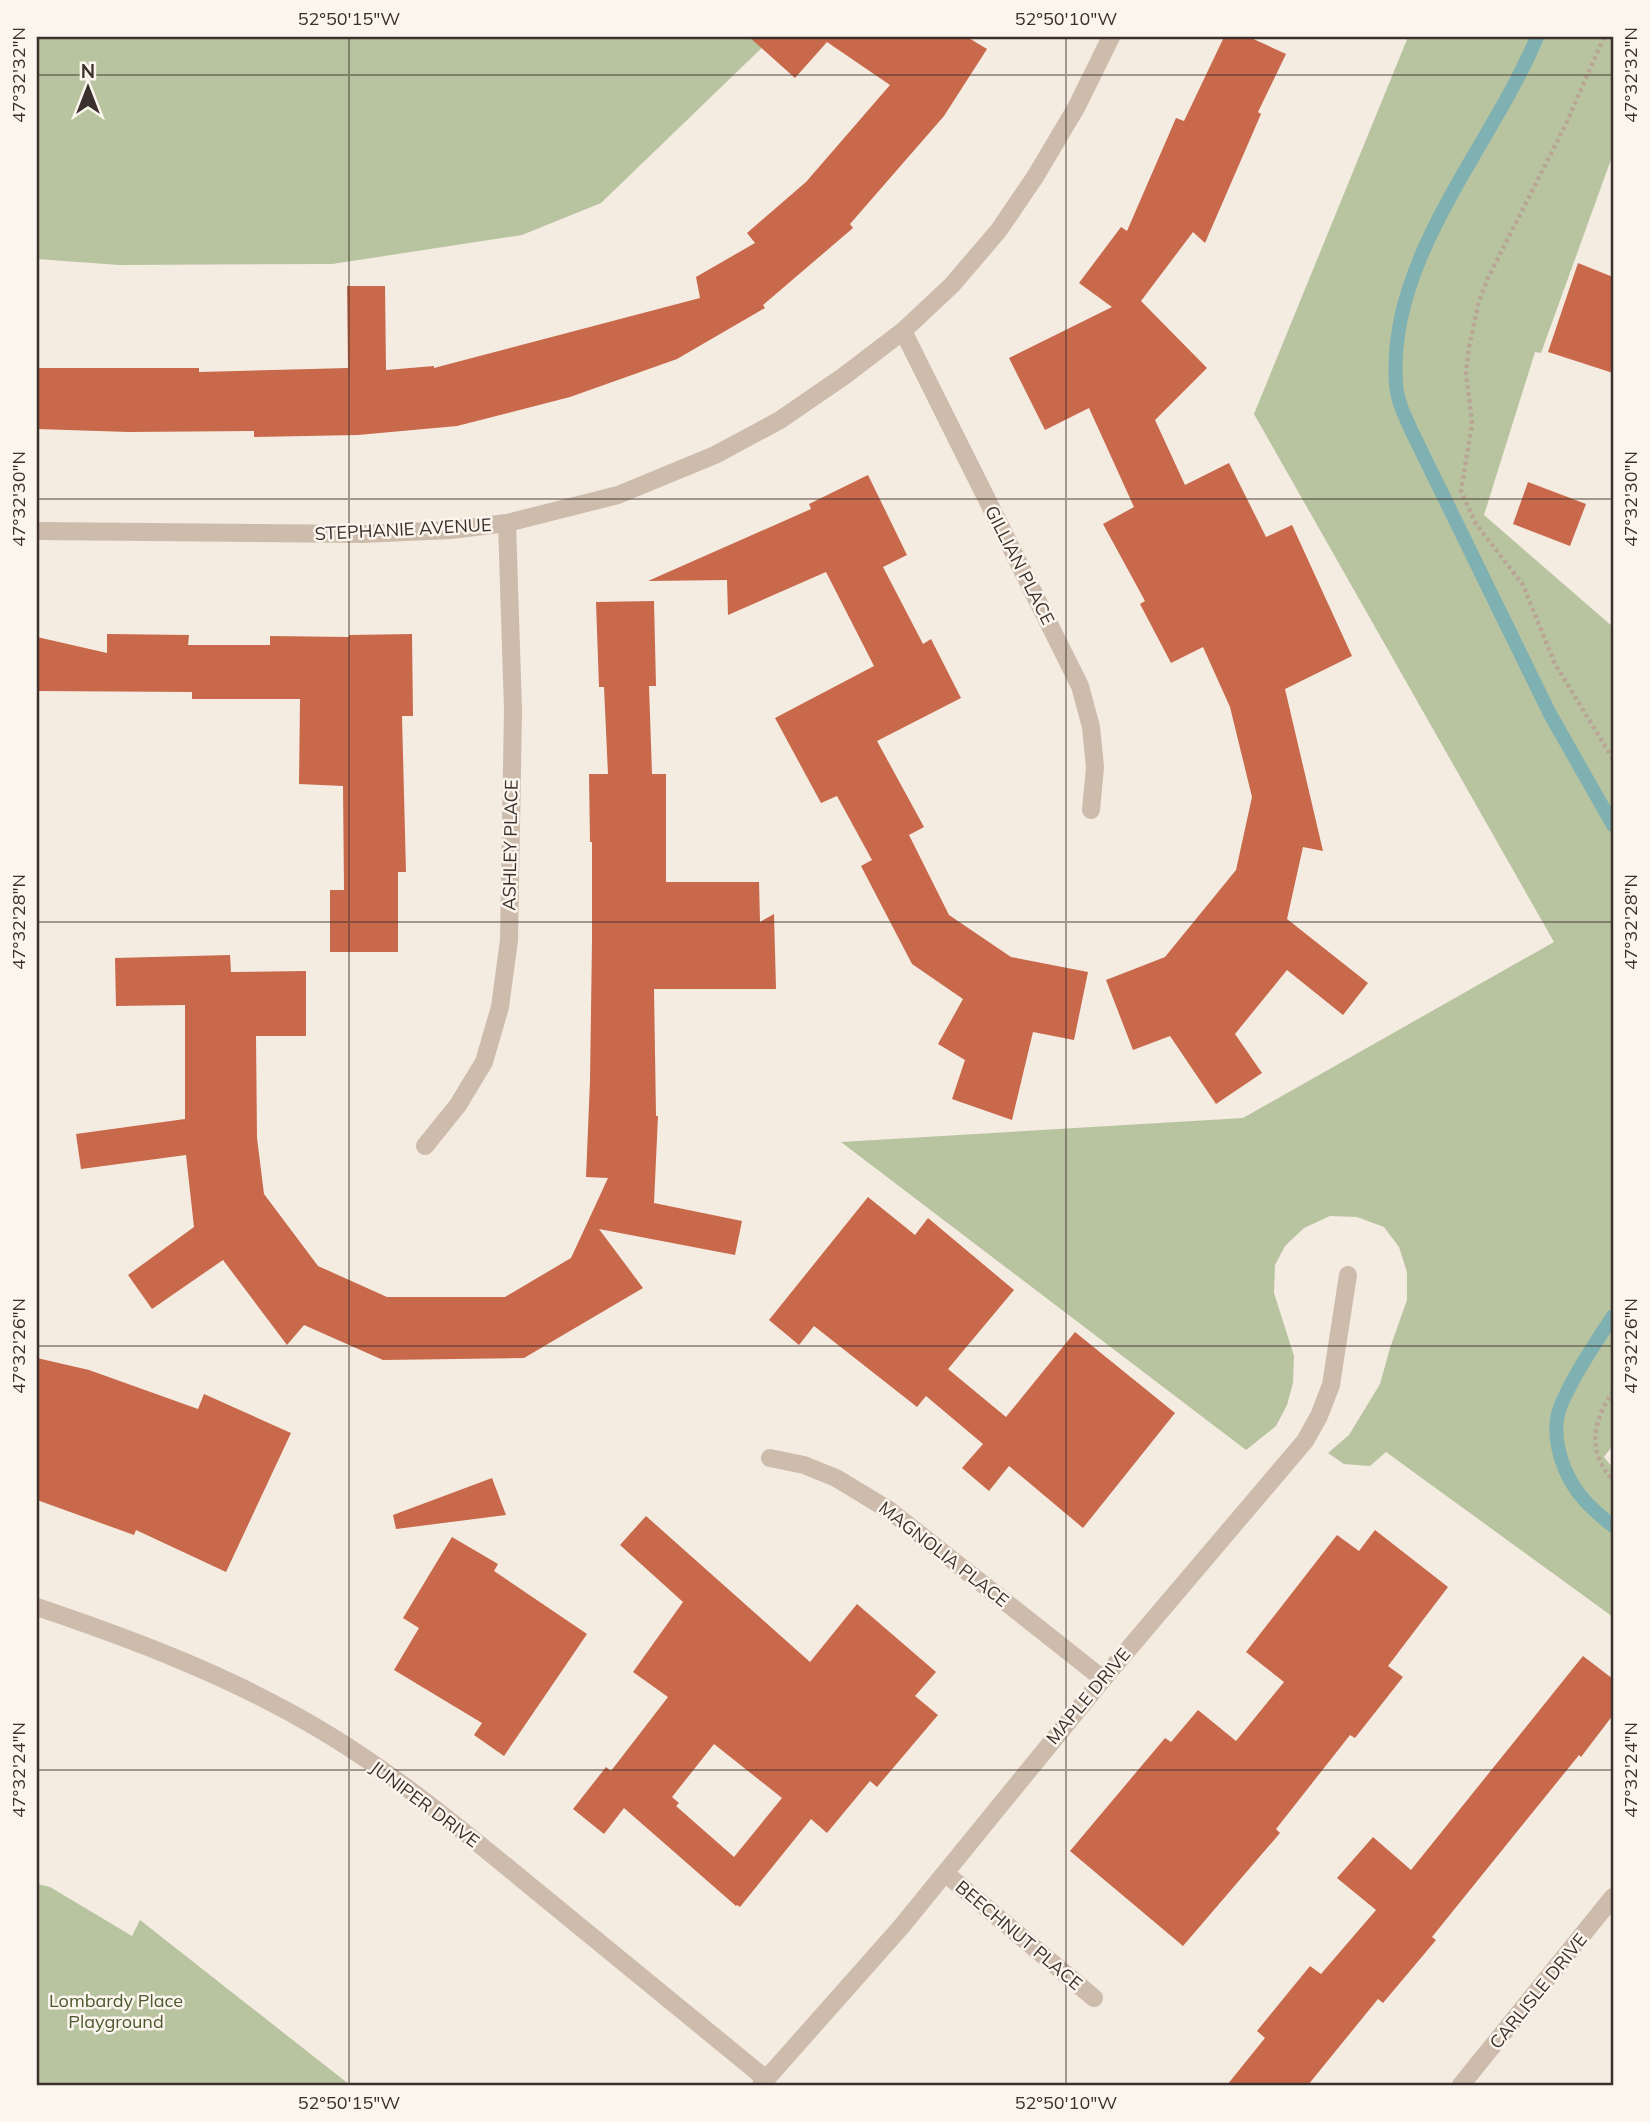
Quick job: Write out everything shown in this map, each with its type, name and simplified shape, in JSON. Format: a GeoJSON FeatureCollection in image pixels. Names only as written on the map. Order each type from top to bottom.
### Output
{"type":"FeatureCollection","features":[{"type":"Feature","properties":{"kind":"street","name":"STEPHANIE AVENUE"},"geometry":{"type":"LineString","coordinates":[[37,531],[362,534],[451,530],[507,523],[618,495],[715,455],[780,420],[844,376],[903,331],[952,285],[999,230],[1035,177],[1076,108],[1111,37]]}},
{"type":"Feature","properties":{"kind":"street","name":"GILLIAN PLACE"},"geometry":{"type":"LineString","coordinates":[[903,331],[1080,686],[1091,727],[1095,767],[1091,810]]}},
{"type":"Feature","properties":{"kind":"street","name":"ASHLEY PLACE"},"geometry":{"type":"LineString","coordinates":[[425,1146],[458,1105],[484,1062],[500,1007],[509,940],[513,710],[507,523]]}},
{"type":"Feature","properties":{"kind":"street","name":"MAPLE DRIVE"},"geometry":{"type":"LineString","coordinates":[[763,2082],[893,1937],[1102,1679],[1305,1441],[1319,1416],[1331,1385],[1348,1275]]}},
{"type":"Feature","properties":{"kind":"street","name":"MAGNOLIA PLACE"},"geometry":{"type":"LineString","coordinates":[[771,1458],[804,1465],[836,1478],[889,1510],[1102,1679]]}},
{"type":"Feature","properties":{"kind":"street","name":"JUNIPER DRIVE"},"geometry":{"type":"LineString","coordinates":[[37,1607],[181,1659],[313,1725],[367,1760],[436,1808],[763,2082]]}},
{"type":"Feature","properties":{"kind":"street","name":"BEECHNUT PLACE"},"geometry":{"type":"LineString","coordinates":[[944,1872],[1094,1998]]}},
{"type":"Feature","properties":{"kind":"street","name":"CARLISLE DRIVE"},"geometry":{"type":"LineString","coordinates":[[1461,2085],[1613,1897]]}},
{"type":"Feature","properties":{"kind":"path"},"geometry":{"type":"LineString","coordinates":[[1604,37],[1565,126],[1479,301],[1466,372],[1472,424],[1461,491],[1476,524],[1523,585],[1555,664],[1613,759]]}},
{"type":"Feature","properties":{"kind":"path"},"geometry":{"type":"LineString","coordinates":[[1613,1391],[1601,1410],[1596,1426],[1596,1452],[1601,1465],[1613,1480]]}},
{"type":"Feature","properties":{"kind":"green space"},"geometry":{"type":"Polygon","coordinates":[[[37,37],[773,37],[601,203],[522,235],[332,264],[119,265],[37,259],[37,37]]]}},
{"type":"Feature","properties":{"kind":"green space"},"geometry":{"type":"Polygon","coordinates":[[[1408,37],[1613,37],[1613,154],[1541,353],[1535,352],[1484,515],[1613,627],[1613,1445],[1604,1457],[1613,1468],[1613,1617],[1386,1452],[1370,1466],[1344,1464],[1328,1453],[1349,1435],[1380,1384],[1407,1300],[1407,1272],[1399,1247],[1384,1227],[1357,1217],[1330,1216],[1304,1228],[1285,1246],[1275,1265],[1274,1293],[1294,1356],[1293,1383],[1287,1405],[1276,1426],[1246,1450],[841,1142],[1243,1118],[1554,942],[1254,414],[1408,37]]]}},
{"type":"Feature","properties":{"kind":"green space","name":"Lombardy Place Playground"},"geometry":{"type":"Polygon","coordinates":[[[37,1884],[50,1887],[132,1936],[140,1920],[350,2085],[37,2085],[37,1884]]]}},
{"type":"Feature","properties":{"kind":"building"},"geometry":{"type":"Polygon","coordinates":[[[749,37],[967,37],[987,49],[944,116],[850,224],[853,228],[763,305],[765,308],[677,359],[570,397],[457,426],[358,435],[254,437],[254,431],[128,432],[37,429],[37,368],[199,368],[199,372],[348,368],[347,286],[385,286],[386,370],[434,368],[700,298],[696,277],[755,243],[747,233],[806,182],[890,85],[827,42],[795,78],[749,37]]]}},
{"type":"Feature","properties":{"kind":"building"},"geometry":{"type":"Polygon","coordinates":[[[1224,37],[1249,37],[1286,54],[1258,112],[1261,114],[1205,243],[1193,232],[1141,301],[1207,368],[1155,420],[1185,485],[1229,463],[1266,537],[1292,525],[1352,656],[1285,689],[1323,851],[1303,847],[1287,919],[1368,983],[1343,1015],[1287,970],[1235,1034],[1262,1073],[1216,1104],[1170,1036],[1133,1050],[1106,980],[1165,957],[1236,870],[1252,797],[1230,707],[1203,647],[1171,663],[1140,604],[1145,601],[1103,524],[1134,507],[1089,408],[1045,430],[1009,358],[1112,307],[1079,283],[1121,227],[1127,231],[1176,118],[1184,121],[1224,37]]]}},
{"type":"Feature","properties":{"kind":"building"},"geometry":{"type":"Polygon","coordinates":[[[1578,263],[1613,277],[1613,373],[1548,352],[1578,263]]]}},
{"type":"Feature","properties":{"kind":"building"},"geometry":{"type":"Polygon","coordinates":[[[868,475],[907,555],[883,567],[923,644],[931,639],[961,698],[877,741],[924,827],[909,835],[949,915],[1011,957],[1088,972],[1074,1040],[1033,1032],[1012,1120],[952,1099],[965,1060],[938,1044],[963,999],[912,964],[861,866],[872,860],[837,796],[821,803],[775,718],[874,666],[826,572],[728,615],[727,580],[648,581],[811,509],[809,504],[868,475]]]}},
{"type":"Feature","properties":{"kind":"building"},"geometry":{"type":"Polygon","coordinates":[[[1528,482],[1586,504],[1570,546],[1513,524],[1528,482]]]}},
{"type":"Feature","properties":{"kind":"building"},"geometry":{"type":"Polygon","coordinates":[[[654,601],[656,686],[649,686],[652,774],[666,774],[666,882],[759,882],[760,922],[774,914],[776,989],[654,989],[658,1116],[654,1203],[742,1221],[735,1255],[599,1229],[643,1288],[524,1358],[383,1360],[304,1325],[287,1345],[223,1260],[152,1309],[128,1275],[194,1227],[186,1155],[81,1169],[76,1134],[185,1119],[185,1005],[116,1006],[115,958],[230,955],[231,972],[306,971],[306,1036],[256,1036],[257,1138],[264,1194],[318,1266],[387,1297],[505,1297],[571,1258],[608,1178],[586,1177],[592,942],[589,774],[608,774],[604,687],[599,687],[596,602],[654,601]]]}},
{"type":"Feature","properties":{"kind":"building"},"geometry":{"type":"Polygon","coordinates":[[[107,634],[189,635],[188,645],[270,645],[270,636],[349,637],[412,634],[413,716],[402,716],[406,872],[398,872],[398,952],[330,952],[330,890],[344,890],[343,786],[299,784],[300,699],[192,699],[192,692],[37,691],[37,637],[107,653],[107,634]]]}},
{"type":"Feature","properties":{"kind":"building"},"geometry":{"type":"Polygon","coordinates":[[[868,1197],[915,1235],[928,1218],[1014,1290],[948,1369],[1006,1417],[1075,1332],[1175,1413],[1083,1528],[1009,1466],[989,1491],[962,1468],[983,1444],[926,1396],[917,1407],[814,1326],[799,1345],[769,1320],[868,1197]]]}},
{"type":"Feature","properties":{"kind":"building"},"geometry":{"type":"Polygon","coordinates":[[[37,1358],[89,1370],[198,1409],[204,1394],[291,1433],[226,1572],[136,1530],[134,1535],[37,1500],[37,1358]]]}},
{"type":"Feature","properties":{"kind":"building"},"geometry":{"type":"Polygon","coordinates":[[[492,1478],[506,1515],[396,1529],[393,1515],[492,1478]]]}},
{"type":"Feature","properties":{"kind":"building"},"geometry":{"type":"Polygon","coordinates":[[[646,1516],[810,1662],[857,1604],[936,1672],[915,1696],[938,1715],[877,1787],[870,1781],[827,1833],[811,1819],[740,1907],[624,1808],[604,1834],[573,1809],[606,1767],[611,1771],[668,1697],[633,1672],[683,1602],[620,1545],[646,1516]],[[714,1744],[672,1797],[679,1803],[676,1806],[734,1857],[782,1798],[714,1744]]]}},
{"type":"Feature","properties":{"kind":"building"},"geometry":{"type":"Polygon","coordinates":[[[1375,1530],[1448,1587],[1388,1666],[1403,1677],[1355,1738],[1350,1735],[1276,1829],[1280,1833],[1183,1946],[1070,1851],[1165,1738],[1171,1742],[1198,1710],[1236,1741],[1284,1682],[1246,1652],[1337,1535],[1359,1551],[1375,1530]]]}},
{"type":"Feature","properties":{"kind":"building"},"geometry":{"type":"Polygon","coordinates":[[[452,1537],[498,1564],[494,1571],[587,1634],[504,1756],[474,1735],[482,1723],[394,1670],[419,1628],[403,1618],[452,1537]]]}},
{"type":"Feature","properties":{"kind":"building"},"geometry":{"type":"Polygon","coordinates":[[[1583,1656],[1613,1679],[1613,1715],[1432,1937],[1436,1940],[1383,2003],[1378,1999],[1308,2085],[1227,2085],[1265,2038],[1257,2031],[1310,1966],[1321,1974],[1376,1910],[1337,1878],[1373,1837],[1411,1870],[1583,1656]]]}},
{"type":"Feature","properties":{"kind":"waterway"},"geometry":{"type":"LineString","coordinates":[[1537,37],[1518,78],[1446,204],[1425,247],[1408,292],[1398,337],[1396,383],[1400,403],[1410,428],[1550,714],[1613,825]]}},
{"type":"Feature","properties":{"kind":"waterway"},"geometry":{"type":"LineString","coordinates":[[1613,1316],[1572,1382],[1561,1405],[1556,1426],[1558,1448],[1570,1479],[1588,1504],[1613,1526]]}}]}
